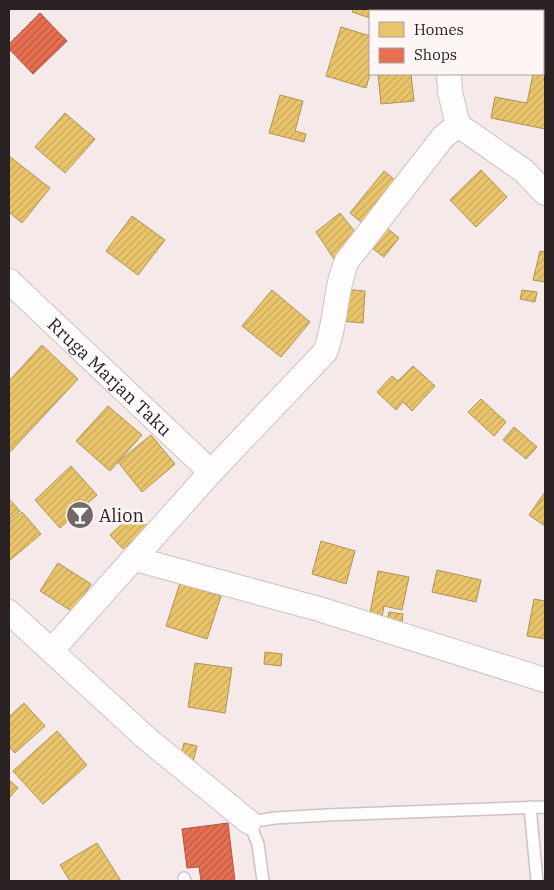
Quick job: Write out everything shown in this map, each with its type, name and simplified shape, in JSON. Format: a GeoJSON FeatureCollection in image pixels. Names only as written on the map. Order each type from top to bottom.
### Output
{"type":"FeatureCollection","features":[{"type":"Feature","properties":{"kind":"street"},"geometry":{"type":"LineString","coordinates":[[449,75],[450,92],[458,125],[524,171],[545,193]]}},
{"type":"Feature","properties":{"kind":"street"},"geometry":{"type":"LineString","coordinates":[[52,650],[211,472],[324,352],[330,339],[342,273],[347,261],[443,137],[458,125]]}},
{"type":"Feature","properties":{"kind":"street","name":"Rruga Marjan Taku"},"geometry":{"type":"LineString","coordinates":[[9,281],[211,472]]}},
{"type":"Feature","properties":{"kind":"street"},"geometry":{"type":"LineString","coordinates":[[135,558],[319,609],[545,680]]}},
{"type":"Feature","properties":{"kind":"street"},"geometry":{"type":"LineString","coordinates":[[9,612],[145,737],[249,822]]}},
{"type":"Feature","properties":{"kind":"lane"},"geometry":{"type":"LineString","coordinates":[[263,881],[258,844],[249,822],[275,818],[328,815],[545,806]]}},
{"type":"Feature","properties":{"kind":"lane"},"geometry":{"type":"LineString","coordinates":[[530,807],[537,881]]}},
{"type":"Feature","properties":{"kind":"building: Homes"},"geometry":{"type":"Polygon","coordinates":[[[353,9],[392,9],[369,10],[369,18],[352,12],[353,9]]]}},
{"type":"Feature","properties":{"kind":"building: Homes"},"geometry":{"type":"Polygon","coordinates":[[[341,27],[369,36],[370,75],[366,88],[326,76],[341,27]]]}},
{"type":"Feature","properties":{"kind":"building: Homes"},"geometry":{"type":"Polygon","coordinates":[[[545,56],[545,129],[491,118],[495,97],[527,103],[533,75],[544,75],[545,56]]]}},
{"type":"Feature","properties":{"kind":"building: Homes"},"geometry":{"type":"Polygon","coordinates":[[[378,75],[411,75],[414,101],[381,104],[378,75]]]}},
{"type":"Feature","properties":{"kind":"building: Homes"},"geometry":{"type":"Polygon","coordinates":[[[280,95],[303,101],[295,131],[306,134],[304,142],[269,133],[280,95]]]}},
{"type":"Feature","properties":{"kind":"building: Homes"},"geometry":{"type":"Polygon","coordinates":[[[65,113],[95,139],[65,173],[35,147],[65,113]]]}},
{"type":"Feature","properties":{"kind":"building: Homes"},"geometry":{"type":"Polygon","coordinates":[[[9,156],[50,188],[22,223],[9,212],[9,156]]]}},
{"type":"Feature","properties":{"kind":"building: Homes"},"geometry":{"type":"Polygon","coordinates":[[[481,170],[507,197],[476,227],[450,200],[481,170]]]}},
{"type":"Feature","properties":{"kind":"building: Homes"},"geometry":{"type":"Polygon","coordinates":[[[384,171],[400,184],[366,226],[350,213],[384,171]]]}},
{"type":"Feature","properties":{"kind":"building: Homes"},"geometry":{"type":"Polygon","coordinates":[[[340,213],[360,238],[334,259],[316,232],[340,213]]]}},
{"type":"Feature","properties":{"kind":"building: Homes"},"geometry":{"type":"Polygon","coordinates":[[[132,216],[165,240],[138,275],[106,251],[132,216]]]}},
{"type":"Feature","properties":{"kind":"building: Homes"},"geometry":{"type":"Polygon","coordinates":[[[387,228],[399,238],[384,257],[372,248],[387,228]]]}},
{"type":"Feature","properties":{"kind":"building: Homes"},"geometry":{"type":"Polygon","coordinates":[[[540,251],[545,252],[545,282],[533,280],[540,251]]]}},
{"type":"Feature","properties":{"kind":"building: Homes"},"geometry":{"type":"Polygon","coordinates":[[[343,289],[365,291],[363,323],[341,321],[343,289]]]}},
{"type":"Feature","properties":{"kind":"building: Homes"},"geometry":{"type":"Polygon","coordinates":[[[272,290],[310,322],[281,357],[242,326],[272,290]]]}},
{"type":"Feature","properties":{"kind":"building: Homes"},"geometry":{"type":"Polygon","coordinates":[[[522,290],[537,292],[535,302],[520,299],[522,290]]]}},
{"type":"Feature","properties":{"kind":"building: Homes"},"geometry":{"type":"Polygon","coordinates":[[[42,345],[78,379],[9,453],[9,381],[42,345]]]}},
{"type":"Feature","properties":{"kind":"building: Homes"},"geometry":{"type":"Polygon","coordinates":[[[413,366],[435,386],[412,411],[403,402],[396,410],[377,392],[392,376],[398,381],[413,366]]]}},
{"type":"Feature","properties":{"kind":"building: Homes"},"geometry":{"type":"Polygon","coordinates":[[[481,399],[506,422],[494,436],[468,412],[481,399]]]}},
{"type":"Feature","properties":{"kind":"building: Homes"},"geometry":{"type":"Polygon","coordinates":[[[108,406],[142,435],[110,471],[76,441],[108,406]]]}},
{"type":"Feature","properties":{"kind":"building: Homes"},"geometry":{"type":"Polygon","coordinates":[[[514,427],[537,447],[526,459],[503,440],[514,427]]]}},
{"type":"Feature","properties":{"kind":"building: Homes"},"geometry":{"type":"Polygon","coordinates":[[[151,435],[175,464],[142,492],[118,462],[151,435]]]}},
{"type":"Feature","properties":{"kind":"building: Homes"},"geometry":{"type":"Polygon","coordinates":[[[71,466],[97,495],[60,528],[35,500],[71,466]]]}},
{"type":"Feature","properties":{"kind":"building: Homes"},"geometry":{"type":"Polygon","coordinates":[[[545,492],[545,526],[529,515],[545,492]]]}},
{"type":"Feature","properties":{"kind":"building: Homes"},"geometry":{"type":"Polygon","coordinates":[[[9,499],[20,511],[9,521],[9,499]]]}},
{"type":"Feature","properties":{"kind":"building: Homes"},"geometry":{"type":"Polygon","coordinates":[[[22,512],[41,534],[9,561],[9,523],[22,512]]]}},
{"type":"Feature","properties":{"kind":"building: Homes"},"geometry":{"type":"Polygon","coordinates":[[[135,512],[148,527],[123,549],[110,535],[135,512]]]}},
{"type":"Feature","properties":{"kind":"building: Homes"},"geometry":{"type":"Polygon","coordinates":[[[321,541],[355,551],[346,584],[312,574],[321,541]]]}},
{"type":"Feature","properties":{"kind":"building: Homes"},"geometry":{"type":"Polygon","coordinates":[[[58,563],[91,584],[73,612],[40,591],[58,563]]]}},
{"type":"Feature","properties":{"kind":"building: Homes"},"geometry":{"type":"Polygon","coordinates":[[[437,570],[481,580],[476,602],[432,592],[437,570]]]}},
{"type":"Feature","properties":{"kind":"building: Homes"},"geometry":{"type":"Polygon","coordinates":[[[378,571],[409,577],[402,610],[384,606],[382,616],[370,613],[378,571]]]}},
{"type":"Feature","properties":{"kind":"building: Homes"},"geometry":{"type":"Polygon","coordinates":[[[180,583],[221,596],[207,639],[166,626],[180,583]]]}},
{"type":"Feature","properties":{"kind":"building: Homes"},"geometry":{"type":"Polygon","coordinates":[[[534,599],[545,601],[545,639],[527,636],[534,599]]]}},
{"type":"Feature","properties":{"kind":"building: Homes"},"geometry":{"type":"Polygon","coordinates":[[[389,612],[403,614],[402,624],[387,622],[389,612]]]}},
{"type":"Feature","properties":{"kind":"building: Homes"},"geometry":{"type":"Polygon","coordinates":[[[265,652],[282,654],[281,666],[264,664],[265,652]]]}},
{"type":"Feature","properties":{"kind":"building: Homes"},"geometry":{"type":"Polygon","coordinates":[[[195,663],[232,668],[225,713],[188,707],[195,663]]]}},
{"type":"Feature","properties":{"kind":"building: Homes"},"geometry":{"type":"Polygon","coordinates":[[[24,703],[45,726],[15,753],[9,747],[9,717],[24,703]]]}},
{"type":"Feature","properties":{"kind":"building: Homes"},"geometry":{"type":"Polygon","coordinates":[[[57,731],[87,765],[43,804],[13,771],[57,731]]]}},
{"type":"Feature","properties":{"kind":"building: Homes"},"geometry":{"type":"Polygon","coordinates":[[[184,743],[197,746],[193,762],[180,759],[184,743]]]}},
{"type":"Feature","properties":{"kind":"building: Homes"},"geometry":{"type":"Polygon","coordinates":[[[9,780],[18,788],[9,798],[9,780]]]}},
{"type":"Feature","properties":{"kind":"building: Homes"},"geometry":{"type":"Polygon","coordinates":[[[97,843],[121,881],[70,881],[60,865],[97,843]]]}},
{"type":"Feature","properties":{"kind":"building: Shops"},"geometry":{"type":"Polygon","coordinates":[[[40,13],[67,41],[33,74],[9,49],[9,44],[40,13]]]}},
{"type":"Feature","properties":{"kind":"building: Shops"},"geometry":{"type":"Polygon","coordinates":[[[228,823],[235,881],[201,881],[199,867],[187,868],[182,829],[228,823]]]}},
{"type":"Feature","properties":{"kind":"place","name":"Alion"},"geometry":{"type":"Point","coordinates":[80,515]}}]}
